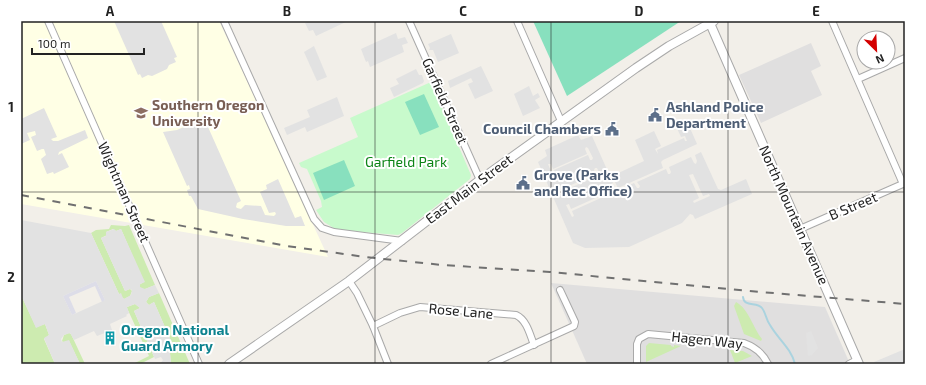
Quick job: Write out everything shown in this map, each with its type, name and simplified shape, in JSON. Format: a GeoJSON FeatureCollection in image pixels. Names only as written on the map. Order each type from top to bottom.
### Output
{"type":"FeatureCollection","features":[{"type":"Feature","properties":{"kind":"street","name":"Wightman Street"},"geometry":{"type":"LineString","coordinates":[[48,21],[199,364]]}},
{"type":"Feature","properties":{"kind":"street"},"geometry":{"type":"LineString","coordinates":[[224,21],[314,219],[322,228],[334,232],[402,241]]}},
{"type":"Feature","properties":{"kind":"street","name":"Garfield Street"},"geometry":{"type":"LineString","coordinates":[[409,21],[480,180]]}},
{"type":"Feature","properties":{"kind":"street"},"geometry":{"type":"LineString","coordinates":[[517,21],[562,121]]}},
{"type":"Feature","properties":{"kind":"street"},"geometry":{"type":"LineString","coordinates":[[832,21],[904,184]]}},
{"type":"Feature","properties":{"kind":"street","name":"East Main Street"},"geometry":{"type":"LineString","coordinates":[[229,364],[349,281],[480,180],[642,64],[669,46],[711,22]]}},
{"type":"Feature","properties":{"kind":"street","name":"North Mountain Avenue"},"geometry":{"type":"LineString","coordinates":[[711,22],[858,362]]}},
{"type":"Feature","properties":{"kind":"street"},"geometry":{"type":"LineString","coordinates":[[858,79],[905,58]]}},
{"type":"Feature","properties":{"kind":"street","name":"B Street"},"geometry":{"type":"LineString","coordinates":[[800,229],[904,184]]}},
{"type":"Feature","properties":{"kind":"street"},"geometry":{"type":"LineString","coordinates":[[349,281],[357,292],[373,326],[388,364]]}},
{"type":"Feature","properties":{"kind":"street"},"geometry":{"type":"LineString","coordinates":[[491,364],[574,326],[575,322],[560,290]]}},
{"type":"Feature","properties":{"kind":"street","name":"Rose Lane"},"geometry":{"type":"LineString","coordinates":[[373,326],[405,311],[420,307],[516,315],[524,321],[534,345]]}},
{"type":"Feature","properties":{"kind":"street","name":"Hagen Way"},"geometry":{"type":"LineString","coordinates":[[637,364],[637,344],[639,339],[648,334],[744,343],[760,352],[768,364]]}},
{"type":"Feature","properties":{"kind":"street"},"geometry":{"type":"LineString","coordinates":[[849,364],[858,362]]}},
{"type":"Feature","properties":{"kind":"shaded area","name":"Southern Oregon University"},"geometry":{"type":"Polygon","coordinates":[[[21,21],[219,21],[328,257],[21,204],[21,21]]]}},
{"type":"Feature","properties":{"kind":"shaded area"},"geometry":{"type":"Polygon","coordinates":[[[114,21],[161,21],[177,57],[174,58],[176,62],[169,65],[167,69],[152,76],[148,75],[142,78],[140,74],[138,75],[114,21]]]}},
{"type":"Feature","properties":{"kind":"shaded area"},"geometry":{"type":"Polygon","coordinates":[[[310,21],[348,21],[316,36],[313,30],[309,31],[305,23],[310,21]]]}},
{"type":"Feature","properties":{"kind":"shaded area"},"geometry":{"type":"Polygon","coordinates":[[[396,33],[398,39],[405,37],[408,43],[402,45],[404,52],[370,67],[368,61],[366,62],[361,49],[396,33]]]}},
{"type":"Feature","properties":{"kind":"shaded area"},"geometry":{"type":"Polygon","coordinates":[[[451,34],[459,53],[438,62],[433,50],[429,50],[430,48],[428,44],[451,34]]]}},
{"type":"Feature","properties":{"kind":"shaded area"},"geometry":{"type":"Polygon","coordinates":[[[811,43],[821,66],[811,71],[822,95],[761,123],[739,75],[811,43]]]}},
{"type":"Feature","properties":{"kind":"shaded area"},"geometry":{"type":"Polygon","coordinates":[[[314,46],[327,77],[317,81],[304,52],[314,46]]]}},
{"type":"Feature","properties":{"kind":"shaded area"},"geometry":{"type":"Polygon","coordinates":[[[481,66],[493,91],[475,99],[468,84],[473,82],[471,78],[450,88],[448,81],[481,66]]]}},
{"type":"Feature","properties":{"kind":"shaded area"},"geometry":{"type":"Polygon","coordinates":[[[416,69],[419,75],[422,75],[424,81],[423,83],[394,97],[390,88],[399,84],[396,79],[416,69]]]}},
{"type":"Feature","properties":{"kind":"shaded area"},"geometry":{"type":"Polygon","coordinates":[[[529,86],[533,96],[538,93],[540,97],[535,100],[540,108],[523,116],[514,94],[529,86]]]}},
{"type":"Feature","properties":{"kind":"shaded area"},"geometry":{"type":"Polygon","coordinates":[[[337,97],[344,116],[307,132],[305,127],[287,135],[284,128],[310,117],[307,110],[337,97]]]}},
{"type":"Feature","properties":{"kind":"shaded area"},"geometry":{"type":"Polygon","coordinates":[[[44,108],[57,137],[51,139],[53,141],[58,141],[85,130],[88,138],[59,152],[58,155],[62,153],[69,167],[54,174],[53,172],[47,174],[41,159],[46,155],[44,149],[37,151],[31,137],[36,135],[35,131],[27,133],[30,140],[21,144],[21,119],[44,108]]]}},
{"type":"Feature","properties":{"kind":"shaded area"},"geometry":{"type":"Polygon","coordinates":[[[204,118],[241,201],[237,203],[236,207],[241,209],[245,205],[261,206],[265,215],[274,216],[276,214],[275,212],[269,213],[260,192],[267,189],[266,185],[278,179],[295,218],[301,216],[305,226],[286,226],[243,219],[198,209],[191,196],[189,196],[187,190],[190,189],[189,185],[187,186],[163,132],[177,130],[204,118]]]}},
{"type":"Feature","properties":{"kind":"shaded area"},"geometry":{"type":"Polygon","coordinates":[[[686,119],[697,144],[663,160],[661,162],[663,168],[618,188],[612,176],[644,161],[635,140],[654,131],[661,146],[655,149],[658,154],[657,150],[684,138],[685,141],[687,141],[685,136],[681,137],[675,124],[686,119]]]}},
{"type":"Feature","properties":{"kind":"shaded area"},"geometry":{"type":"Polygon","coordinates":[[[578,135],[581,140],[592,136],[613,183],[606,186],[609,192],[571,209],[569,204],[566,205],[572,217],[574,216],[572,211],[634,183],[637,188],[639,188],[640,186],[637,182],[666,169],[668,174],[670,174],[671,172],[669,167],[691,157],[696,164],[697,161],[695,155],[701,152],[718,189],[721,190],[746,179],[752,194],[695,219],[693,215],[690,214],[682,223],[629,247],[585,248],[573,243],[538,162],[547,156],[545,150],[578,135]],[[586,147],[585,149],[587,154],[553,169],[551,164],[548,164],[553,176],[556,176],[554,170],[588,155],[590,160],[592,160],[593,158],[586,147]],[[597,168],[594,170],[596,174],[562,189],[558,184],[557,186],[562,197],[565,196],[563,191],[597,176],[601,181],[602,179],[597,168]],[[693,174],[689,175],[699,198],[693,201],[694,203],[710,196],[709,194],[703,196],[693,174]]]}},
{"type":"Feature","properties":{"kind":"shaded area"},"geometry":{"type":"Polygon","coordinates":[[[21,220],[91,233],[119,294],[121,293],[124,299],[131,295],[132,290],[130,289],[125,291],[101,238],[106,236],[106,232],[114,229],[116,231],[121,229],[145,282],[140,284],[140,287],[145,289],[155,285],[159,293],[149,297],[146,302],[149,305],[154,302],[175,350],[170,353],[171,364],[160,364],[163,360],[161,357],[155,359],[134,311],[140,308],[135,304],[127,307],[129,313],[126,315],[127,316],[110,324],[112,330],[97,336],[94,331],[74,340],[70,333],[64,335],[61,339],[62,342],[69,340],[80,364],[55,364],[44,338],[49,335],[45,324],[36,328],[21,295],[21,220]],[[96,281],[63,296],[72,315],[105,300],[96,281]]]}},
{"type":"Feature","properties":{"kind":"shaded area"},"geometry":{"type":"Polygon","coordinates":[[[96,281],[105,300],[102,302],[95,286],[69,297],[76,313],[72,315],[63,296],[96,281]]]}},
{"type":"Feature","properties":{"kind":"shaded area"},"geometry":{"type":"Polygon","coordinates":[[[551,283],[825,307],[850,364],[587,364],[551,283]]]}},
{"type":"Feature","properties":{"kind":"shaded area"},"geometry":{"type":"Polygon","coordinates":[[[811,331],[818,348],[812,355],[808,356],[806,333],[811,331]]]}},
{"type":"Feature","properties":{"kind":"shaded area"},"geometry":{"type":"Polygon","coordinates":[[[905,349],[905,364],[875,364],[874,362],[905,349]]]}},
{"type":"Feature","properties":{"kind":"green space"},"geometry":{"type":"Polygon","coordinates":[[[533,21],[681,21],[567,96],[533,21]]]}},
{"type":"Feature","properties":{"kind":"green space","name":"Garfield Park"},"geometry":{"type":"Polygon","coordinates":[[[431,82],[471,175],[470,179],[398,235],[337,230],[324,222],[316,210],[322,207],[321,201],[307,169],[301,167],[299,163],[358,137],[350,118],[431,82]]]}},
{"type":"Feature","properties":{"kind":"green space"},"geometry":{"type":"Polygon","coordinates":[[[424,94],[439,127],[420,135],[405,102],[424,94]]]}},
{"type":"Feature","properties":{"kind":"green space"},"geometry":{"type":"Polygon","coordinates":[[[344,160],[355,186],[324,200],[313,173],[344,160]]]}},
{"type":"Feature","properties":{"kind":"green space"},"geometry":{"type":"Polygon","coordinates":[[[111,225],[129,225],[155,285],[141,289],[139,285],[144,282],[121,229],[116,231],[113,229],[106,232],[107,235],[101,238],[125,291],[130,289],[132,291],[130,296],[124,299],[119,294],[91,233],[96,230],[109,229],[111,225]]]}},
{"type":"Feature","properties":{"kind":"green space"},"geometry":{"type":"Polygon","coordinates":[[[159,293],[190,364],[171,364],[170,353],[175,350],[154,302],[149,305],[146,302],[149,297],[159,293]]]}},
{"type":"Feature","properties":{"kind":"green space"},"geometry":{"type":"Polygon","coordinates":[[[21,295],[36,327],[45,324],[49,335],[44,339],[55,364],[21,364],[21,295]]]}},
{"type":"Feature","properties":{"kind":"green space"},"geometry":{"type":"Polygon","coordinates":[[[736,302],[748,314],[762,339],[761,341],[744,334],[734,306],[736,302]]]}},
{"type":"Feature","properties":{"kind":"green space"},"geometry":{"type":"Polygon","coordinates":[[[135,304],[140,308],[134,311],[154,357],[140,364],[133,364],[149,356],[127,308],[135,304]]]}},
{"type":"Feature","properties":{"kind":"green space"},"geometry":{"type":"Polygon","coordinates":[[[69,333],[71,334],[85,364],[80,364],[69,341],[64,343],[62,341],[64,335],[69,333]]]}},
{"type":"Feature","properties":{"kind":"green space"},"geometry":{"type":"Polygon","coordinates":[[[649,343],[671,345],[674,347],[674,345],[681,346],[646,362],[646,346],[649,343]]]}},
{"type":"Feature","properties":{"kind":"green space"},"geometry":{"type":"Polygon","coordinates":[[[730,350],[743,351],[752,356],[735,363],[730,350]]]}},
{"type":"Feature","properties":{"kind":"waterway"},"geometry":{"type":"LineString","coordinates":[[743,297],[746,302],[762,308],[773,330],[791,353],[795,364]]}},
{"type":"Feature","properties":{"kind":"railway"},"geometry":{"type":"LineString","coordinates":[[21,195],[287,246],[365,257],[442,265],[550,272],[905,304]]}},
{"type":"Feature","properties":{"kind":"place","name":"Southern Oregon University"},"geometry":{"type":"Point","coordinates":[141,113]}},
{"type":"Feature","properties":{"kind":"place","name":"Ashland Police Department"},"geometry":{"type":"Point","coordinates":[655,115]}},
{"type":"Feature","properties":{"kind":"place","name":"Council Chambers"},"geometry":{"type":"Point","coordinates":[612,129]}},
{"type":"Feature","properties":{"kind":"place","name":"Grove (Parks and Rec Office)"},"geometry":{"type":"Point","coordinates":[523,183]}},
{"type":"Feature","properties":{"kind":"place","name":"Oregon National Guard Armory"},"geometry":{"type":"Point","coordinates":[110,338]}}]}
